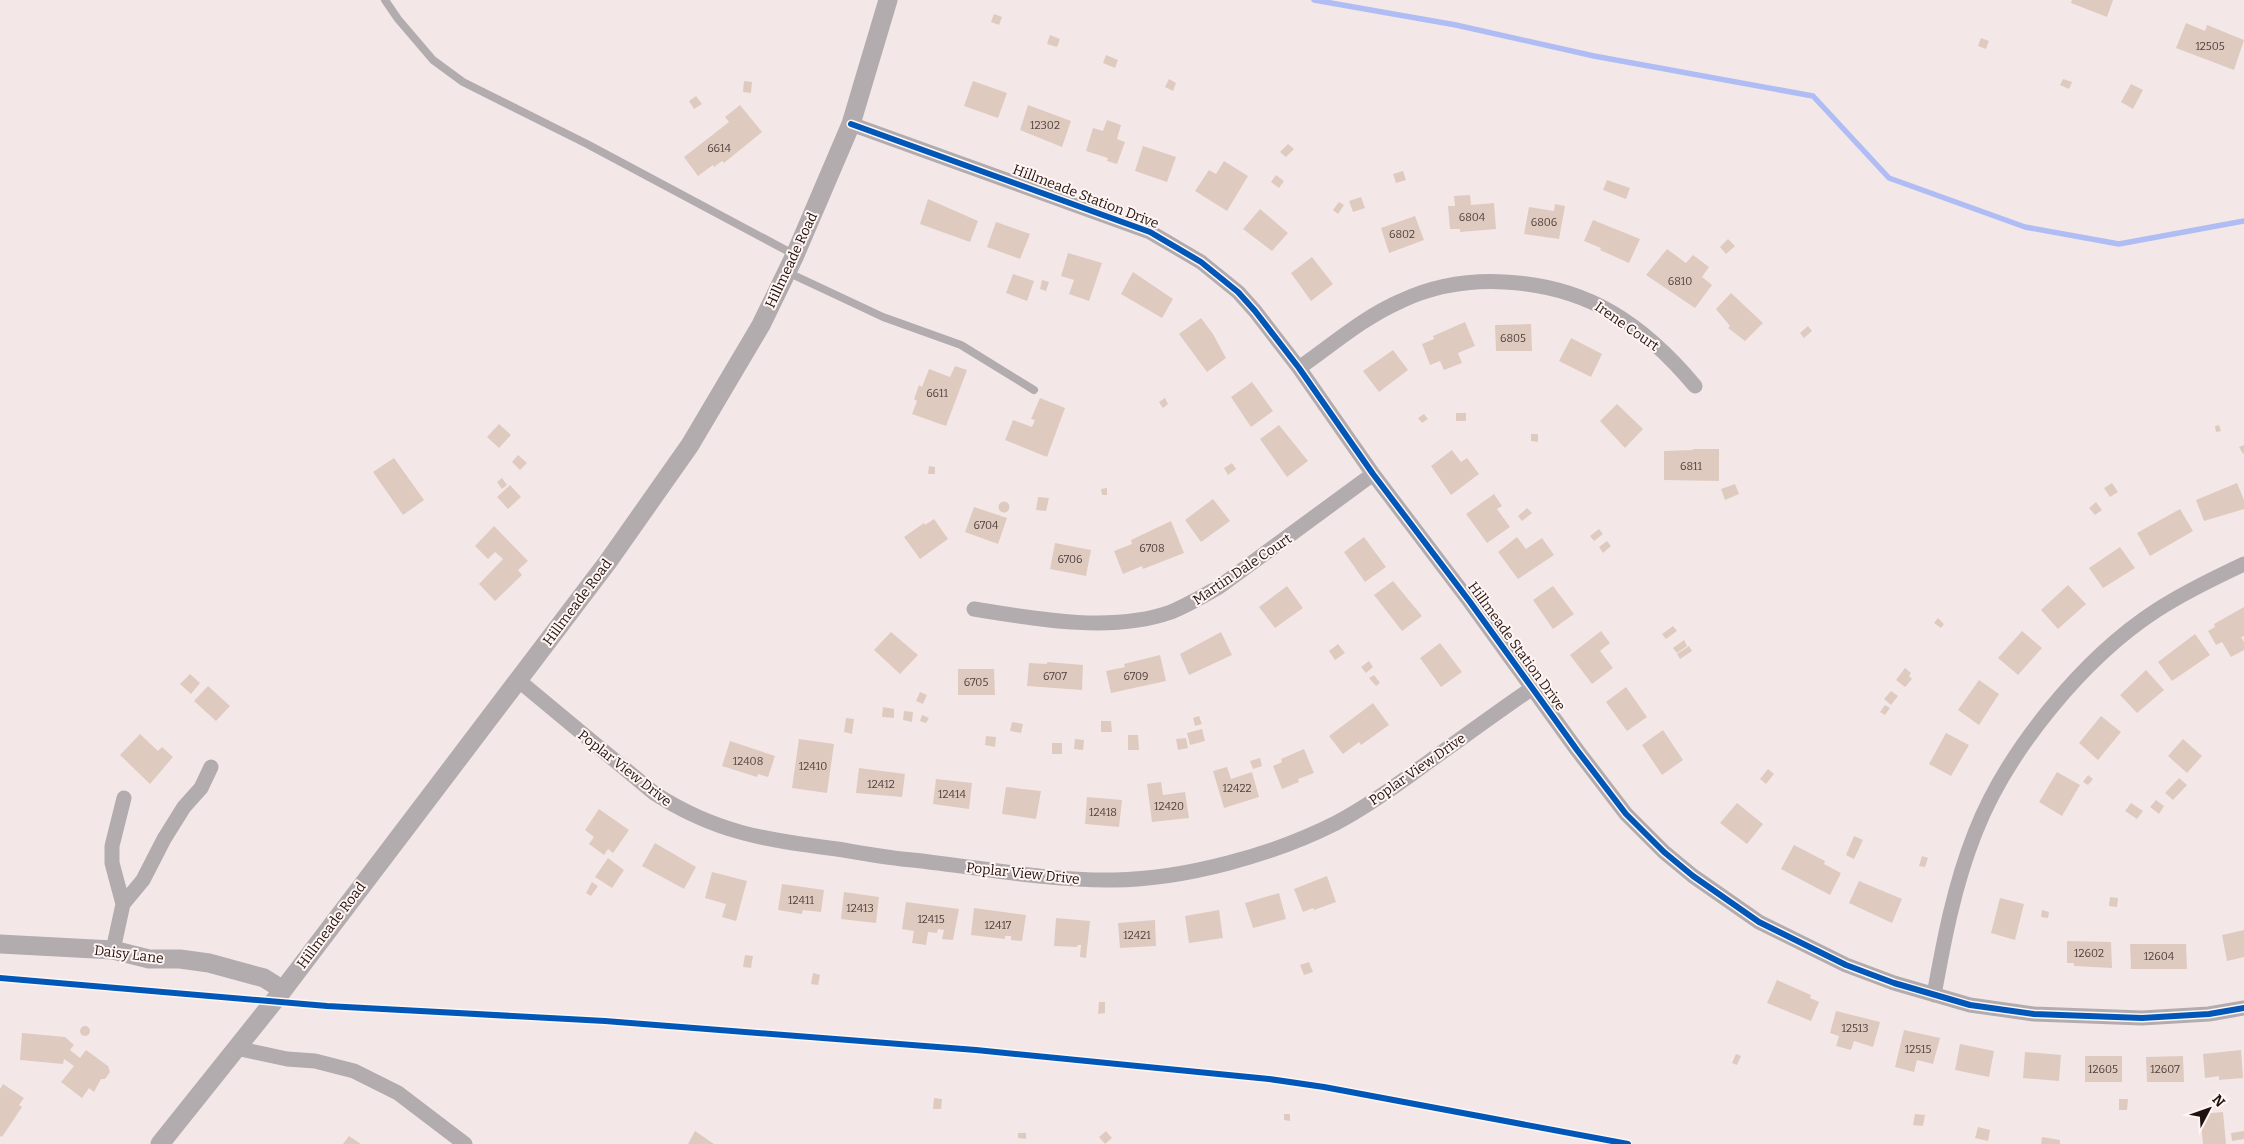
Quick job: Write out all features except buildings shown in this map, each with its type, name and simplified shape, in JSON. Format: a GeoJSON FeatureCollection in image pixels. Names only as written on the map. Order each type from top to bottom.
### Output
{"type":"FeatureCollection","features":[{"type":"Feature","properties":{"kind":"street","name":"Hillmeade Road"},"geometry":{"type":"LineString","coordinates":[[160,1144],[282,990],[518,680],[650,505],[690,445],[761,326],[795,256],[852,124],[888,0]]}},
{"type":"Feature","properties":{"kind":"street","name":"Hillmeade Station Drive"},"geometry":{"type":"LineString","coordinates":[[852,124],[1150,232],[1184,250],[1238,292],[1256,311],[1299,368],[1373,474],[1626,814],[1664,852],[1692,876],[1759,922],[1816,952],[1854,968],[1970,1005],[2034,1014],[2075,1016],[2173,1017],[2244,1008]]}},
{"type":"Feature","properties":{"kind":"street","name":"Irene Court"},"geometry":{"type":"LineString","coordinates":[[1299,368],[1369,318],[1403,300],[1455,284],[1485,281],[1558,289],[1599,304],[1651,340],[1695,386]]}},
{"type":"Feature","properties":{"kind":"street","name":"Martin Dale Court"},"geometry":{"type":"LineString","coordinates":[[974,609],[1041,619],[1116,622],[1171,612],[1192,603],[1219,587],[1373,474]]}},
{"type":"Feature","properties":{"kind":"street"},"geometry":{"type":"LineString","coordinates":[[1934,995],[1955,891],[1975,833],[1992,796],[2021,748],[2087,669],[2132,629],[2156,611],[2193,589],[2244,564]]}},
{"type":"Feature","properties":{"kind":"street","name":"Poplar View Drive"},"geometry":{"type":"LineString","coordinates":[[518,680],[654,793],[677,808],[712,824],[775,841],[883,858],[1020,875],[1114,880],[1177,875],[1277,848],[1337,822],[1396,786],[1531,688]]}},
{"type":"Feature","properties":{"kind":"street"},"geometry":{"type":"LineString","coordinates":[[123,904],[143,880],[174,823],[184,807],[201,788],[211,767]]}},
{"type":"Feature","properties":{"kind":"street"},"geometry":{"type":"LineString","coordinates":[[113,950],[123,904],[112,863],[112,846],[124,798]]}},
{"type":"Feature","properties":{"kind":"street","name":"Daisy Lane"},"geometry":{"type":"LineString","coordinates":[[0,944],[113,950],[149,959],[180,959],[242,970],[264,978],[282,990]]}},
{"type":"Feature","properties":{"kind":"street"},"geometry":{"type":"LineString","coordinates":[[236,1048],[287,1059],[315,1061],[354,1071],[398,1093],[465,1144]]}},
{"type":"Feature","properties":{"kind":"lane"},"geometry":{"type":"LineString","coordinates":[[385,0],[398,19],[433,60],[463,82],[587,144],[795,256]]}},
{"type":"Feature","properties":{"kind":"lane"},"geometry":{"type":"LineString","coordinates":[[787,272],[883,316],[961,345],[1034,390]]}},
{"type":"Feature","properties":{"kind":"waterway"},"geometry":{"type":"LineString","coordinates":[[1314,0],[1456,25],[1594,56],[1813,96],[1889,178],[2025,227],[2119,244],[2244,221]]}},
{"type":"Feature","properties":{"kind":"cycle path"},"geometry":{"type":"LineString","coordinates":[[851,124],[1150,232],[1201,262],[1238,292],[1299,368],[1373,474],[1626,814],[1664,852],[1693,876],[1759,922],[1846,965],[1894,983],[1970,1005],[2034,1014],[2142,1018],[2209,1014],[2244,1008]]}},
{"type":"Feature","properties":{"kind":"cycle path"},"geometry":{"type":"LineString","coordinates":[[0,978],[327,1006],[605,1021],[976,1050],[1269,1079],[1324,1087],[1628,1144]]}}]}
